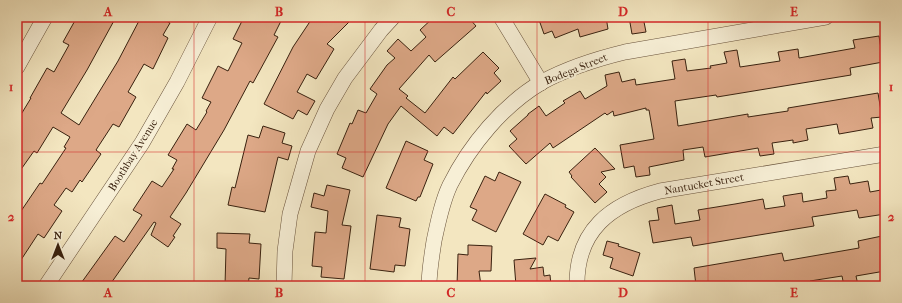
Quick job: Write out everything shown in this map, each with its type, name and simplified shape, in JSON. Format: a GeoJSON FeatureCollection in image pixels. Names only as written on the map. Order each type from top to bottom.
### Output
{"type":"FeatureCollection","features":[{"type":"Feature","properties":{"kind":"street"},"geometry":{"type":"LineString","coordinates":[[17,67],[45,17]]}},
{"type":"Feature","properties":{"kind":"street","name":"Boothbay Avenue"},"geometry":{"type":"LineString","coordinates":[[46,286],[142,143],[177,82],[210,17]]}},
{"type":"Feature","properties":{"kind":"street"},"geometry":{"type":"LineString","coordinates":[[284,286],[285,251],[290,214],[308,151],[327,109],[345,78],[381,30],[394,17]]}},
{"type":"Feature","properties":{"kind":"street"},"geometry":{"type":"LineString","coordinates":[[500,17],[541,83]]}},
{"type":"Feature","properties":{"kind":"street","name":"Bodega Street"},"geometry":{"type":"LineString","coordinates":[[429,286],[433,250],[439,219],[450,186],[468,155],[486,131],[510,106],[541,83],[584,64],[625,52],[826,17]]}},
{"type":"Feature","properties":{"kind":"street","name":"Nantucket Street"},"geometry":{"type":"LineString","coordinates":[[577,286],[581,254],[592,231],[607,216],[629,201],[641,196],[660,192],[885,154]]}},
{"type":"Feature","properties":{"kind":"building"},"geometry":{"type":"Polygon","coordinates":[[[77,17],[116,17],[61,113],[79,125],[118,61],[141,17],[159,17],[170,23],[163,35],[168,38],[153,69],[144,64],[128,92],[136,97],[119,127],[113,124],[96,150],[101,154],[82,182],[80,180],[72,192],[66,188],[54,205],[62,211],[44,238],[38,234],[17,266],[17,217],[40,183],[42,184],[66,148],[64,147],[70,137],[53,127],[37,153],[34,151],[17,175],[17,121],[47,68],[54,72],[69,45],[63,42],[77,17]]]}},
{"type":"Feature","properties":{"kind":"building"},"geometry":{"type":"Polygon","coordinates":[[[244,17],[283,17],[274,35],[278,37],[253,83],[250,81],[224,130],[170,217],[181,224],[173,236],[175,237],[168,247],[151,235],[156,223],[154,222],[109,286],[79,286],[115,236],[124,242],[142,215],[133,210],[152,181],[162,187],[174,169],[172,169],[177,160],[168,155],[187,124],[196,130],[207,112],[206,111],[211,102],[202,98],[218,66],[228,71],[242,43],[233,39],[244,17]]]}},
{"type":"Feature","properties":{"kind":"building"},"geometry":{"type":"Polygon","coordinates":[[[313,17],[354,17],[327,44],[334,49],[316,79],[307,74],[297,92],[315,101],[307,115],[298,110],[293,119],[264,104],[293,47],[313,17]]]}},
{"type":"Feature","properties":{"kind":"building"},"geometry":{"type":"Polygon","coordinates":[[[434,17],[468,17],[476,26],[435,62],[429,55],[399,89],[408,96],[406,98],[425,113],[453,77],[455,79],[483,52],[499,68],[494,73],[501,81],[487,94],[486,92],[453,134],[444,127],[437,136],[401,106],[388,124],[363,177],[342,168],[346,158],[337,154],[350,123],[352,124],[358,110],[366,113],[377,94],[370,89],[387,65],[395,58],[387,51],[398,39],[411,51],[426,37],[420,30],[434,17]]]}},
{"type":"Feature","properties":{"kind":"building"},"geometry":{"type":"Polygon","coordinates":[[[538,17],[606,17],[608,29],[580,37],[578,29],[555,38],[552,31],[544,34],[538,17]]]}},
{"type":"Feature","properties":{"kind":"building"},"geometry":{"type":"Polygon","coordinates":[[[629,17],[643,17],[646,32],[632,34],[629,17]]]}},
{"type":"Feature","properties":{"kind":"building"},"geometry":{"type":"Polygon","coordinates":[[[879,36],[883,62],[850,68],[851,75],[717,97],[716,95],[675,101],[678,126],[748,114],[748,117],[788,111],[788,108],[878,93],[882,117],[871,118],[873,128],[839,134],[837,124],[806,129],[808,140],[793,143],[793,140],[772,143],[774,154],[760,156],[758,148],[705,157],[703,147],[683,150],[684,160],[649,167],[650,175],[636,177],[634,166],[624,168],[620,145],[654,139],[649,110],[646,110],[646,108],[614,116],[613,111],[607,115],[605,113],[553,148],[550,143],[526,164],[509,146],[517,139],[510,131],[528,114],[539,106],[546,116],[565,103],[563,101],[580,91],[585,99],[607,86],[605,75],[619,72],[622,82],[635,79],[636,85],[675,79],[672,61],[685,59],[687,71],[711,68],[710,66],[727,63],[724,52],[737,50],[740,67],[780,61],[778,52],[798,49],[799,58],[855,48],[853,40],[879,36]]]}},
{"type":"Feature","properties":{"kind":"building"},"geometry":{"type":"Polygon","coordinates":[[[263,126],[285,133],[282,143],[292,146],[288,160],[278,157],[265,212],[228,205],[232,187],[235,188],[248,135],[259,138],[263,126]]]}},
{"type":"Feature","properties":{"kind":"building"},"geometry":{"type":"Polygon","coordinates":[[[406,141],[428,151],[424,160],[433,164],[420,197],[418,197],[416,201],[386,188],[406,141]]]}},
{"type":"Feature","properties":{"kind":"building"},"geometry":{"type":"Polygon","coordinates":[[[595,148],[615,169],[601,172],[606,177],[599,184],[607,192],[595,203],[571,177],[572,176],[569,172],[595,148]]]}},
{"type":"Feature","properties":{"kind":"building"},"geometry":{"type":"Polygon","coordinates":[[[499,172],[521,182],[496,232],[472,220],[477,210],[470,207],[485,176],[495,181],[499,172]]]}},
{"type":"Feature","properties":{"kind":"building"},"geometry":{"type":"Polygon","coordinates":[[[848,176],[850,184],[868,181],[870,192],[881,190],[885,214],[859,218],[857,210],[812,217],[814,226],[693,246],[691,237],[653,243],[649,221],[659,220],[657,208],[672,205],[675,224],[700,220],[698,210],[763,199],[765,209],[785,206],[783,196],[802,193],[803,202],[827,198],[826,191],[836,190],[834,178],[848,176]]]}},
{"type":"Feature","properties":{"kind":"building"},"geometry":{"type":"Polygon","coordinates":[[[327,185],[350,190],[342,225],[351,226],[344,279],[321,277],[322,267],[312,266],[315,232],[326,233],[328,211],[311,207],[314,193],[324,196],[327,185]]]}},
{"type":"Feature","properties":{"kind":"building"},"geometry":{"type":"Polygon","coordinates":[[[545,194],[566,205],[565,207],[574,212],[558,241],[548,236],[543,245],[523,234],[545,194]]]}},
{"type":"Feature","properties":{"kind":"building"},"geometry":{"type":"Polygon","coordinates":[[[377,215],[401,218],[399,227],[410,229],[405,266],[395,265],[394,272],[370,269],[377,215]]]}},
{"type":"Feature","properties":{"kind":"building"},"geometry":{"type":"Polygon","coordinates":[[[217,233],[250,234],[249,243],[261,244],[259,279],[249,278],[248,286],[225,286],[226,249],[217,248],[217,233]]]}},
{"type":"Feature","properties":{"kind":"building"},"geometry":{"type":"Polygon","coordinates":[[[882,236],[885,256],[885,271],[856,276],[858,285],[844,286],[842,276],[810,281],[811,286],[696,286],[694,268],[782,253],[784,261],[859,248],[858,241],[882,236]]]}},
{"type":"Feature","properties":{"kind":"building"},"geometry":{"type":"Polygon","coordinates":[[[607,241],[619,244],[618,246],[640,253],[633,276],[610,268],[613,258],[603,255],[607,241]]]}},
{"type":"Feature","properties":{"kind":"building"},"geometry":{"type":"Polygon","coordinates":[[[468,245],[492,246],[491,271],[479,271],[481,286],[457,286],[458,254],[468,255],[468,245]]]}},
{"type":"Feature","properties":{"kind":"building"},"geometry":{"type":"Polygon","coordinates":[[[536,258],[530,269],[543,267],[544,276],[550,275],[551,286],[516,286],[514,260],[536,258]]]}}]}
